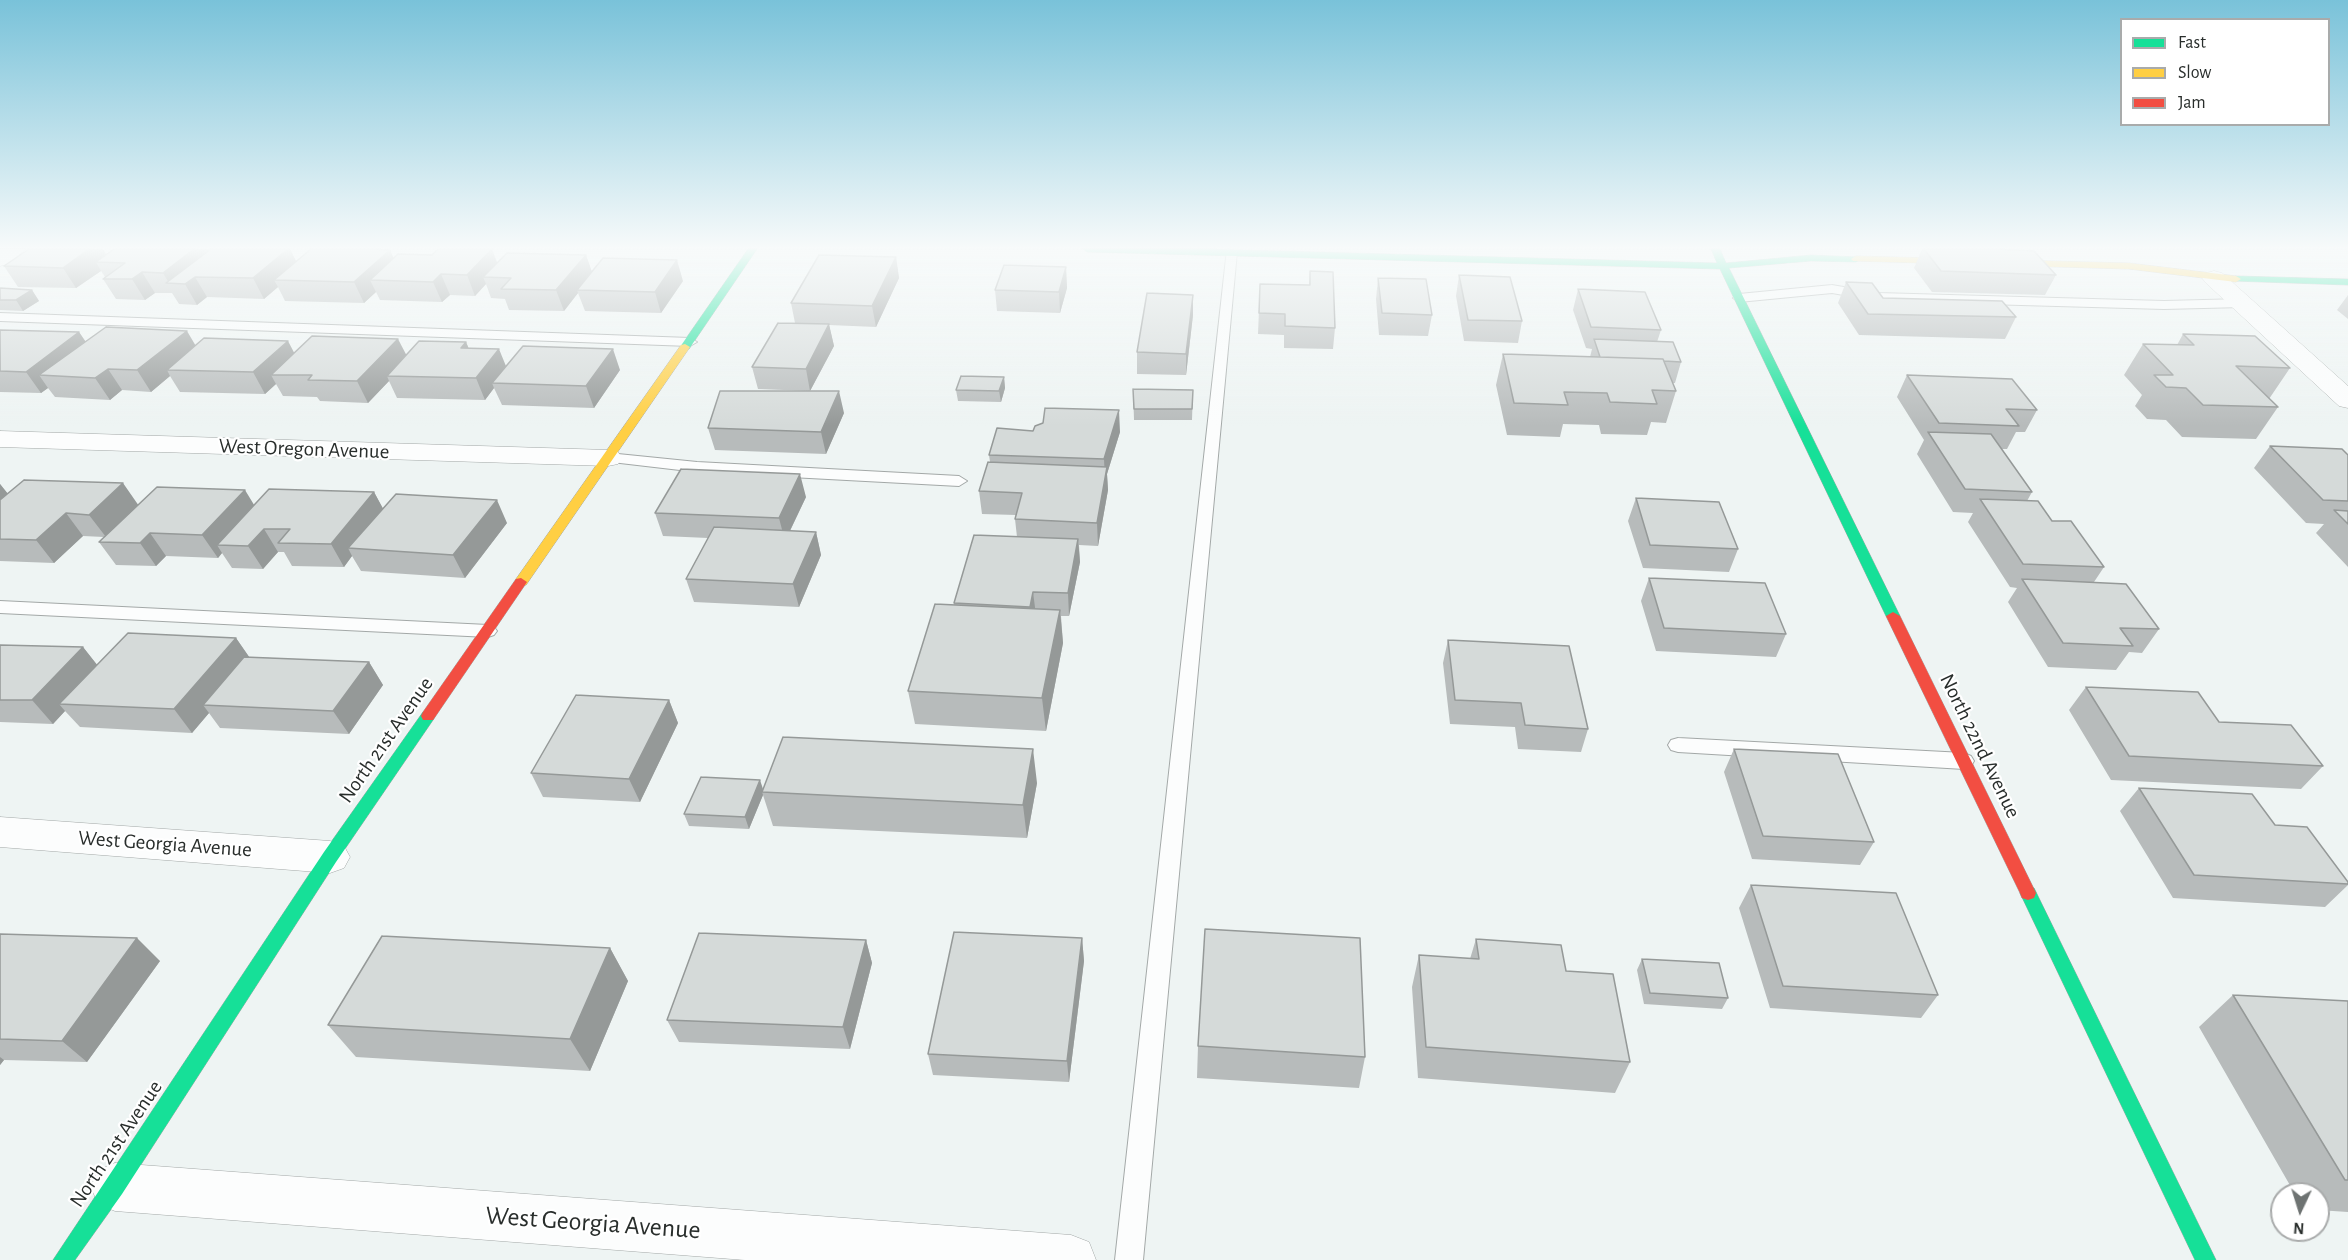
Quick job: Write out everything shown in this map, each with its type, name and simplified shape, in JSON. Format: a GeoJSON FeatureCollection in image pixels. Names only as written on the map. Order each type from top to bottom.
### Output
{"type":"FeatureCollection","features":[{"type":"Feature","properties":{"kind":"street","name":"North 21st Avenue"},"geometry":{"type":"LineString","coordinates":[[63,1260],[115,1186],[330,856],[713,308]]}},
{"type":"Feature","properties":{"kind":"street","name":"North 22nd Avenue"},"geometry":{"type":"LineString","coordinates":[[1744,308],[2206,1260]]}},
{"type":"Feature","properties":{"kind":"street"},"geometry":{"type":"LineString","coordinates":[[2247,308],[2348,400]]}},
{"type":"Feature","properties":{"kind":"street","name":"West Oregon Avenue"},"geometry":{"type":"LineString","coordinates":[[0,439],[608,458]]}},
{"type":"Feature","properties":{"kind":"street","name":"West Georgia Avenue"},"geometry":{"type":"LineString","coordinates":[[0,832],[330,856]]}},
{"type":"Feature","properties":{"kind":"street","name":"West Georgia Avenue"},"geometry":{"type":"LineString","coordinates":[[115,1186],[1071,1260]]}},
{"type":"Feature","properties":{"kind":"lane"},"geometry":{"type":"LineString","coordinates":[[1130,1260],[1225,308]]}},
{"type":"Feature","properties":{"kind":"lane"},"geometry":{"type":"LineString","coordinates":[[0,317],[690,342]]}},
{"type":"Feature","properties":{"kind":"lane"},"geometry":{"type":"LineString","coordinates":[[608,458],[698,467],[959,481]]}},
{"type":"Feature","properties":{"kind":"lane"},"geometry":{"type":"LineString","coordinates":[[0,607],[488,631]]}},
{"type":"Feature","properties":{"kind":"lane"},"geometry":{"type":"LineString","coordinates":[[1678,744],[1964,761]]}},
{"type":"Feature","properties":{"kind":"building"},"geometry":{"type":"Polygon","coordinates":[[[1144,308],[1191,308],[1186,354],[1137,352],[1144,308]]]}},
{"type":"Feature","properties":{"kind":"building"},"geometry":{"type":"Polygon","coordinates":[[[1259,308],[1334,308],[1335,328],[1285,326],[1285,314],[1259,313],[1259,308]]]}},
{"type":"Feature","properties":{"kind":"building"},"geometry":{"type":"Polygon","coordinates":[[[1381,308],[1431,308],[1432,315],[1382,313],[1381,308]]]}},
{"type":"Feature","properties":{"kind":"building"},"geometry":{"type":"Polygon","coordinates":[[[1466,308],[1518,308],[1522,321],[1468,320],[1466,308]]]}},
{"type":"Feature","properties":{"kind":"building"},"geometry":{"type":"Polygon","coordinates":[[[1584,308],[1652,308],[1661,330],[1591,327],[1584,308]]]}},
{"type":"Feature","properties":{"kind":"building"},"geometry":{"type":"Polygon","coordinates":[[[1864,308],[2008,308],[2016,317],[1868,314],[1864,308]]]}},
{"type":"Feature","properties":{"kind":"building"},"geometry":{"type":"Polygon","coordinates":[[[778,323],[829,324],[806,369],[752,367],[778,323]]]}},
{"type":"Feature","properties":{"kind":"building"},"geometry":{"type":"Polygon","coordinates":[[[106,327],[187,331],[137,370],[108,369],[95,378],[39,375],[106,327]]]}},
{"type":"Feature","properties":{"kind":"building"},"geometry":{"type":"Polygon","coordinates":[[[0,330],[79,332],[26,372],[0,371],[0,330]]]}},
{"type":"Feature","properties":{"kind":"building"},"geometry":{"type":"Polygon","coordinates":[[[2183,334],[2255,336],[2290,368],[2236,366],[2278,407],[2203,405],[2186,388],[2166,387],[2154,375],[2173,375],[2143,344],[2194,345],[2183,334]]]}},
{"type":"Feature","properties":{"kind":"building"},"geometry":{"type":"Polygon","coordinates":[[[312,336],[398,339],[357,381],[308,380],[312,375],[271,375],[312,336]]]}},
{"type":"Feature","properties":{"kind":"building"},"geometry":{"type":"Polygon","coordinates":[[[204,338],[288,341],[253,372],[167,370],[204,338]]]}},
{"type":"Feature","properties":{"kind":"building"},"geometry":{"type":"Polygon","coordinates":[[[1594,339],[1673,342],[1681,362],[1664,361],[1663,359],[1600,357],[1594,339]]]}},
{"type":"Feature","properties":{"kind":"building"},"geometry":{"type":"Polygon","coordinates":[[[419,341],[466,342],[461,348],[499,349],[476,378],[387,376],[419,341]]]}},
{"type":"Feature","properties":{"kind":"building"},"geometry":{"type":"Polygon","coordinates":[[[523,346],[613,349],[586,386],[492,383],[523,346]]]}},
{"type":"Feature","properties":{"kind":"building"},"geometry":{"type":"Polygon","coordinates":[[[1503,354],[1663,359],[1676,391],[1652,390],[1657,404],[1610,402],[1607,393],[1564,392],[1568,405],[1514,403],[1503,354]]]}},
{"type":"Feature","properties":{"kind":"building"},"geometry":{"type":"Polygon","coordinates":[[[1907,375],[2012,379],[2037,410],[2006,409],[2019,426],[1939,423],[1907,375]]]}},
{"type":"Feature","properties":{"kind":"building"},"geometry":{"type":"Polygon","coordinates":[[[961,376],[1004,377],[999,391],[956,390],[961,376]]]}},
{"type":"Feature","properties":{"kind":"building"},"geometry":{"type":"Polygon","coordinates":[[[1133,389],[1193,390],[1192,409],[1134,409],[1133,389]]]}},
{"type":"Feature","properties":{"kind":"building"},"geometry":{"type":"Polygon","coordinates":[[[720,391],[839,391],[821,432],[708,428],[720,391]]]}},
{"type":"Feature","properties":{"kind":"building"},"geometry":{"type":"Polygon","coordinates":[[[1045,408],[1119,410],[1104,459],[989,455],[997,428],[1033,431],[1035,426],[1043,423],[1045,408]]]}},
{"type":"Feature","properties":{"kind":"building"},"geometry":{"type":"Polygon","coordinates":[[[1928,432],[1991,434],[2032,492],[1965,489],[1928,432]]]}},
{"type":"Feature","properties":{"kind":"building"},"geometry":{"type":"Polygon","coordinates":[[[2270,446],[2342,449],[2348,455],[2348,501],[2323,500],[2270,446]]]}},
{"type":"Feature","properties":{"kind":"building"},"geometry":{"type":"Polygon","coordinates":[[[988,462],[1107,467],[1097,523],[1015,519],[1022,493],[979,491],[988,462]]]}},
{"type":"Feature","properties":{"kind":"building"},"geometry":{"type":"Polygon","coordinates":[[[681,469],[800,474],[779,518],[655,513],[681,469]]]}},
{"type":"Feature","properties":{"kind":"building"},"geometry":{"type":"Polygon","coordinates":[[[24,480],[123,483],[89,515],[66,513],[36,540],[0,539],[0,500],[24,480]]]}},
{"type":"Feature","properties":{"kind":"building"},"geometry":{"type":"Polygon","coordinates":[[[157,487],[245,490],[202,535],[150,533],[140,543],[99,542],[157,487]]]}},
{"type":"Feature","properties":{"kind":"building"},"geometry":{"type":"Polygon","coordinates":[[[269,489],[374,492],[331,544],[278,543],[290,529],[264,529],[248,546],[217,545],[269,489]]]}},
{"type":"Feature","properties":{"kind":"building"},"geometry":{"type":"Polygon","coordinates":[[[396,494],[497,500],[453,555],[348,548],[396,494]]]}},
{"type":"Feature","properties":{"kind":"building"},"geometry":{"type":"Polygon","coordinates":[[[1636,498],[1719,502],[1738,549],[1650,545],[1636,498]]]}},
{"type":"Feature","properties":{"kind":"building"},"geometry":{"type":"Polygon","coordinates":[[[1980,499],[2038,501],[2052,521],[2071,521],[2104,567],[2023,564],[1980,499]]]}},
{"type":"Feature","properties":{"kind":"building"},"geometry":{"type":"Polygon","coordinates":[[[2334,510],[2348,511],[2348,524],[2334,510]]]}},
{"type":"Feature","properties":{"kind":"building"},"geometry":{"type":"Polygon","coordinates":[[[714,527],[816,532],[793,584],[686,579],[714,527]]]}},
{"type":"Feature","properties":{"kind":"building"},"geometry":{"type":"Polygon","coordinates":[[[974,535],[1078,539],[1068,593],[1033,592],[1030,607],[954,603],[974,535]]]}},
{"type":"Feature","properties":{"kind":"building"},"geometry":{"type":"Polygon","coordinates":[[[1649,578],[1765,583],[1786,634],[1664,628],[1649,578]]]}},
{"type":"Feature","properties":{"kind":"building"},"geometry":{"type":"Polygon","coordinates":[[[2022,579],[2126,584],[2159,629],[2120,628],[2133,646],[2063,643],[2022,579]]]}},
{"type":"Feature","properties":{"kind":"building"},"geometry":{"type":"Polygon","coordinates":[[[935,604],[1060,610],[1042,698],[908,691],[935,604]]]}},
{"type":"Feature","properties":{"kind":"building"},"geometry":{"type":"Polygon","coordinates":[[[128,633],[236,638],[174,709],[59,704],[128,633]]]}},
{"type":"Feature","properties":{"kind":"building"},"geometry":{"type":"Polygon","coordinates":[[[1448,640],[1569,646],[1588,729],[1525,725],[1521,703],[1455,700],[1448,640]]]}},
{"type":"Feature","properties":{"kind":"building"},"geometry":{"type":"Polygon","coordinates":[[[0,645],[83,647],[32,700],[0,700],[0,645]]]}},
{"type":"Feature","properties":{"kind":"building"},"geometry":{"type":"Polygon","coordinates":[[[244,657],[369,662],[333,711],[203,705],[244,657]]]}},
{"type":"Feature","properties":{"kind":"building"},"geometry":{"type":"Polygon","coordinates":[[[2086,687],[2198,692],[2219,722],[2291,725],[2323,766],[2129,756],[2086,687]]]}},
{"type":"Feature","properties":{"kind":"building"},"geometry":{"type":"Polygon","coordinates":[[[576,695],[669,700],[629,779],[531,773],[576,695]]]}},
{"type":"Feature","properties":{"kind":"building"},"geometry":{"type":"Polygon","coordinates":[[[783,737],[1033,749],[1023,805],[762,792],[783,737]]]}},
{"type":"Feature","properties":{"kind":"building"},"geometry":{"type":"Polygon","coordinates":[[[1734,749],[1838,754],[1874,842],[1763,836],[1734,749]]]}},
{"type":"Feature","properties":{"kind":"building"},"geometry":{"type":"Polygon","coordinates":[[[701,777],[760,780],[745,817],[684,814],[701,777]]]}},
{"type":"Feature","properties":{"kind":"building"},"geometry":{"type":"Polygon","coordinates":[[[2139,788],[2252,794],[2275,825],[2307,827],[2348,884],[2194,875],[2139,788]]]}},
{"type":"Feature","properties":{"kind":"building"},"geometry":{"type":"Polygon","coordinates":[[[1751,885],[1896,893],[1938,995],[1783,986],[1751,885]]]}},
{"type":"Feature","properties":{"kind":"building"},"geometry":{"type":"Polygon","coordinates":[[[1205,929],[1360,938],[1365,1057],[1198,1046],[1205,929]]]}},
{"type":"Feature","properties":{"kind":"building"},"geometry":{"type":"Polygon","coordinates":[[[954,932],[1082,938],[1067,1061],[928,1054],[954,932]]]}},
{"type":"Feature","properties":{"kind":"building"},"geometry":{"type":"Polygon","coordinates":[[[699,933],[866,940],[843,1027],[667,1020],[699,933]]]}},
{"type":"Feature","properties":{"kind":"building"},"geometry":{"type":"Polygon","coordinates":[[[0,934],[137,938],[62,1041],[0,1039],[0,934]]]}},
{"type":"Feature","properties":{"kind":"building"},"geometry":{"type":"Polygon","coordinates":[[[382,936],[610,948],[570,1039],[328,1025],[382,936]]]}},
{"type":"Feature","properties":{"kind":"building"},"geometry":{"type":"Polygon","coordinates":[[[1476,939],[1561,945],[1566,971],[1613,974],[1630,1062],[1426,1047],[1419,955],[1479,959],[1476,939]]]}},
{"type":"Feature","properties":{"kind":"building"},"geometry":{"type":"Polygon","coordinates":[[[1642,959],[1719,963],[1728,998],[1650,993],[1642,959]]]}},
{"type":"Feature","properties":{"kind":"building"},"geometry":{"type":"Polygon","coordinates":[[[2233,995],[2348,1001],[2348,1180],[2345,1180],[2233,995]]]}},
{"type":"Feature","properties":{"kind":"traffic: fast"},"geometry":{"type":"LineString","coordinates":[[685,347],[712,308]]}},
{"type":"Feature","properties":{"kind":"traffic: fast"},"geometry":{"type":"LineString","coordinates":[[1744,308],[1893,616]]}},
{"type":"Feature","properties":{"kind":"traffic: fast"},"geometry":{"type":"LineString","coordinates":[[63,1260],[115,1187],[330,857],[428,716]]}},
{"type":"Feature","properties":{"kind":"traffic: fast"},"geometry":{"type":"LineString","coordinates":[[2028,893],[2206,1260]]}},
{"type":"Feature","properties":{"kind":"traffic: slow"},"geometry":{"type":"LineString","coordinates":[[521,582],[685,347]]}},
{"type":"Feature","properties":{"kind":"traffic: jam"},"geometry":{"type":"LineString","coordinates":[[428,716],[521,582]]}},
{"type":"Feature","properties":{"kind":"traffic: jam"},"geometry":{"type":"LineString","coordinates":[[1893,616],[2028,893]]}}]}
